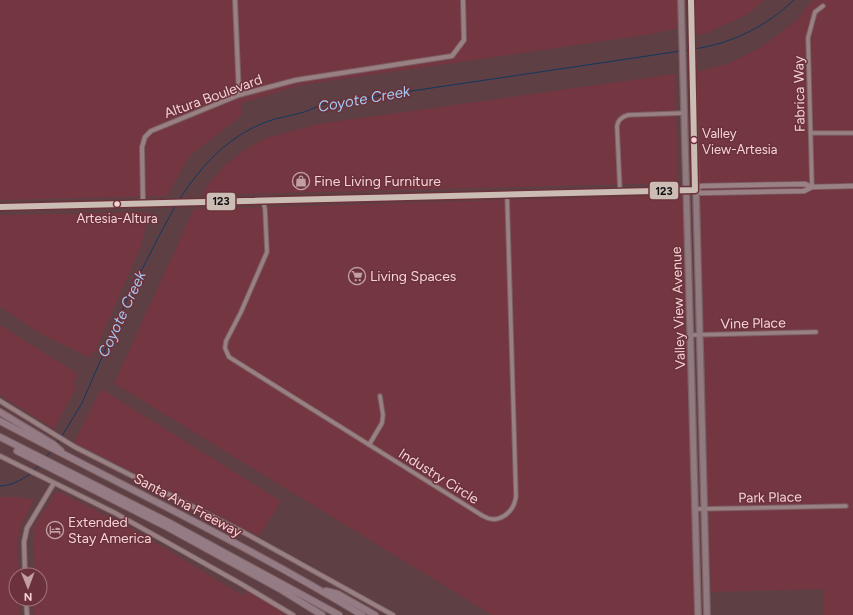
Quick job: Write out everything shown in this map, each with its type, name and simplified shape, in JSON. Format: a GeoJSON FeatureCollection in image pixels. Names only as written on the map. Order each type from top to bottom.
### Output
{"type":"FeatureCollection","features":[{"type":"Feature","properties":{"kind":"highway"},"geometry":{"type":"LineString","coordinates":[[0,412],[42,440]]}},
{"type":"Feature","properties":{"kind":"highway"},"geometry":{"type":"LineString","coordinates":[[0,421],[42,440]]}},
{"type":"Feature","properties":{"kind":"highway"},"geometry":{"type":"LineString","coordinates":[[0,437],[32,456]]}},
{"type":"Feature","properties":{"kind":"highway","name":"Santa Ana Freeway"},"geometry":{"type":"LineString","coordinates":[[42,440],[53,444],[64,454],[320,590],[362,615]]}},
{"type":"Feature","properties":{"kind":"highway","name":"Santa Ana Freeway"},"geometry":{"type":"LineString","coordinates":[[0,442],[62,471],[169,528],[280,589],[322,615]]}},
{"type":"Feature","properties":{"kind":"highway"},"geometry":{"type":"LineString","coordinates":[[62,471],[168,522],[339,615]]}},
{"type":"Feature","properties":{"kind":"highway"},"geometry":{"type":"LineString","coordinates":[[320,590],[338,594],[375,615]]}},
{"type":"Feature","properties":{"kind":"main road","name":"Valley View Avenue"},"geometry":{"type":"LineString","coordinates":[[681,0],[698,615]]}},
{"type":"Feature","properties":{"kind":"main road","name":"Valley View Avenue"},"geometry":{"type":"LineString","coordinates":[[691,0],[707,615]]}},
{"type":"Feature","properties":{"kind":"main road"},"geometry":{"type":"LineString","coordinates":[[0,207],[620,191],[695,190],[701,193],[804,191],[812,187],[853,186]]}},
{"type":"Feature","properties":{"kind":"main road"},"geometry":{"type":"LineString","coordinates":[[689,266],[697,266]]}},
{"type":"Feature","properties":{"kind":"street"},"geometry":{"type":"LineString","coordinates":[[235,0],[239,95]]}},
{"type":"Feature","properties":{"kind":"street","name":"Altura Boulevard"},"geometry":{"type":"LineString","coordinates":[[143,203],[143,140],[155,129],[239,95],[296,80],[452,56],[464,40],[463,0]]}},
{"type":"Feature","properties":{"kind":"street","name":"Fabrica Way"},"geometry":{"type":"LineString","coordinates":[[812,187],[808,38],[815,12],[822,6]]}},
{"type":"Feature","properties":{"kind":"street"},"geometry":{"type":"LineString","coordinates":[[620,191],[617,126],[621,118],[628,115],[684,113]]}},
{"type":"Feature","properties":{"kind":"street"},"geometry":{"type":"LineString","coordinates":[[811,134],[853,133]]}},
{"type":"Feature","properties":{"kind":"street","name":"Industry Circle"},"geometry":{"type":"LineString","coordinates":[[263,200],[265,209],[267,252],[241,312],[226,341],[226,353],[233,361],[485,518],[493,519],[507,515],[512,509],[516,496],[507,194]]}},
{"type":"Feature","properties":{"kind":"street","name":"Vine Place"},"geometry":{"type":"LineString","coordinates":[[691,335],[816,332]]}},
{"type":"Feature","properties":{"kind":"street"},"geometry":{"type":"LineString","coordinates":[[369,445],[382,423],[383,415],[380,396]]}},
{"type":"Feature","properties":{"kind":"street"},"geometry":{"type":"LineString","coordinates":[[0,401],[69,444],[236,529],[393,615]]}},
{"type":"Feature","properties":{"kind":"street"},"geometry":{"type":"LineString","coordinates":[[0,456],[115,513],[293,615]]}},
{"type":"Feature","properties":{"kind":"street"},"geometry":{"type":"LineString","coordinates":[[26,567],[24,542],[27,528],[54,484]]}},
{"type":"Feature","properties":{"kind":"street","name":"Park Place"},"geometry":{"type":"LineString","coordinates":[[696,509],[846,506]]}},
{"type":"Feature","properties":{"kind":"shaded area"},"geometry":{"type":"Polygon","coordinates":[[[0,0],[678,0],[679,28],[652,34],[301,85],[242,103],[241,116],[189,156],[167,196],[0,200],[0,0]]]}},
{"type":"Feature","properties":{"kind":"shaded area"},"geometry":{"type":"Polygon","coordinates":[[[694,0],[765,0],[746,15],[707,33],[695,36],[694,0]]]}},
{"type":"Feature","properties":{"kind":"shaded area"},"geometry":{"type":"Polygon","coordinates":[[[813,0],[853,0],[853,615],[824,615],[823,589],[711,592],[696,72],[728,64],[760,48],[795,22],[813,0]]]}},
{"type":"Feature","properties":{"kind":"shaded area"},"geometry":{"type":"Polygon","coordinates":[[[675,74],[678,183],[202,195],[206,187],[223,167],[246,149],[266,138],[319,124],[675,74]]]}},
{"type":"Feature","properties":{"kind":"shaded area"},"geometry":{"type":"Polygon","coordinates":[[[683,195],[694,530],[694,615],[492,615],[114,383],[194,209],[683,195]]]}},
{"type":"Feature","properties":{"kind":"shaded area"},"geometry":{"type":"Polygon","coordinates":[[[149,212],[141,246],[96,349],[90,358],[41,334],[0,307],[0,215],[149,212]]]}},
{"type":"Feature","properties":{"kind":"shaded area"},"geometry":{"type":"Polygon","coordinates":[[[0,325],[78,374],[73,384],[77,386],[54,429],[0,395],[0,325]]]}},
{"type":"Feature","properties":{"kind":"shaded area"},"geometry":{"type":"Polygon","coordinates":[[[101,389],[281,501],[259,536],[74,443],[101,389]]]}},
{"type":"Feature","properties":{"kind":"shaded area"},"geometry":{"type":"Polygon","coordinates":[[[56,492],[61,493],[133,529],[242,595],[246,595],[246,589],[287,615],[34,615],[34,607],[48,607],[48,567],[35,567],[34,526],[56,492]]]}},
{"type":"Feature","properties":{"kind":"shaded area"},"geometry":{"type":"Polygon","coordinates":[[[0,497],[34,499],[20,527],[17,545],[18,567],[8,567],[8,607],[20,607],[20,615],[0,615],[0,497]]]}},
{"type":"Feature","properties":{"kind":"waterway","name":"Coyote Creek"},"geometry":{"type":"LineString","coordinates":[[694,49],[722,43],[748,32],[772,18],[794,0]]}},
{"type":"Feature","properties":{"kind":"waterway","name":"Coyote Creek"},"geometry":{"type":"LineString","coordinates":[[684,51],[691,50]]}},
{"type":"Feature","properties":{"kind":"waterway","name":"Coyote Creek"},"geometry":{"type":"LineString","coordinates":[[179,200],[206,164],[227,144],[239,136],[266,122],[295,115],[324,104],[681,51]]}},
{"type":"Feature","properties":{"kind":"waterway","name":"Coyote Creek"},"geometry":{"type":"LineString","coordinates":[[62,436],[82,403],[130,293],[176,205]]}},
{"type":"Feature","properties":{"kind":"waterway","name":"Coyote Creek"},"geometry":{"type":"LineString","coordinates":[[56,444],[60,439]]}},
{"type":"Feature","properties":{"kind":"waterway","name":"Coyote Creek"},"geometry":{"type":"LineString","coordinates":[[46,457],[52,450]]}},
{"type":"Feature","properties":{"kind":"waterway","name":"Coyote Creek"},"geometry":{"type":"LineString","coordinates":[[34,470],[39,466]]}},
{"type":"Feature","properties":{"kind":"waterway","name":"Coyote Creek"},"geometry":{"type":"LineString","coordinates":[[0,486],[12,484],[30,474]]}},
{"type":"Feature","properties":{"kind":"transit line","name":"123"},"geometry":{"type":"LineString","coordinates":[[0,207],[695,190],[691,0]]}},
{"type":"Feature","properties":{"kind":"place","name":"Valley View-Artesia"},"geometry":{"type":"Point","coordinates":[694,140]}},
{"type":"Feature","properties":{"kind":"place","name":"Fine Living Furniture"},"geometry":{"type":"Point","coordinates":[301,181]}},
{"type":"Feature","properties":{"kind":"place","name":"Artesia-Altura"},"geometry":{"type":"Point","coordinates":[117,204]}},
{"type":"Feature","properties":{"kind":"place","name":"Living Spaces"},"geometry":{"type":"Point","coordinates":[357,276]}},
{"type":"Feature","properties":{"kind":"place","name":"Extended Stay America"},"geometry":{"type":"Point","coordinates":[55,530]}}]}
